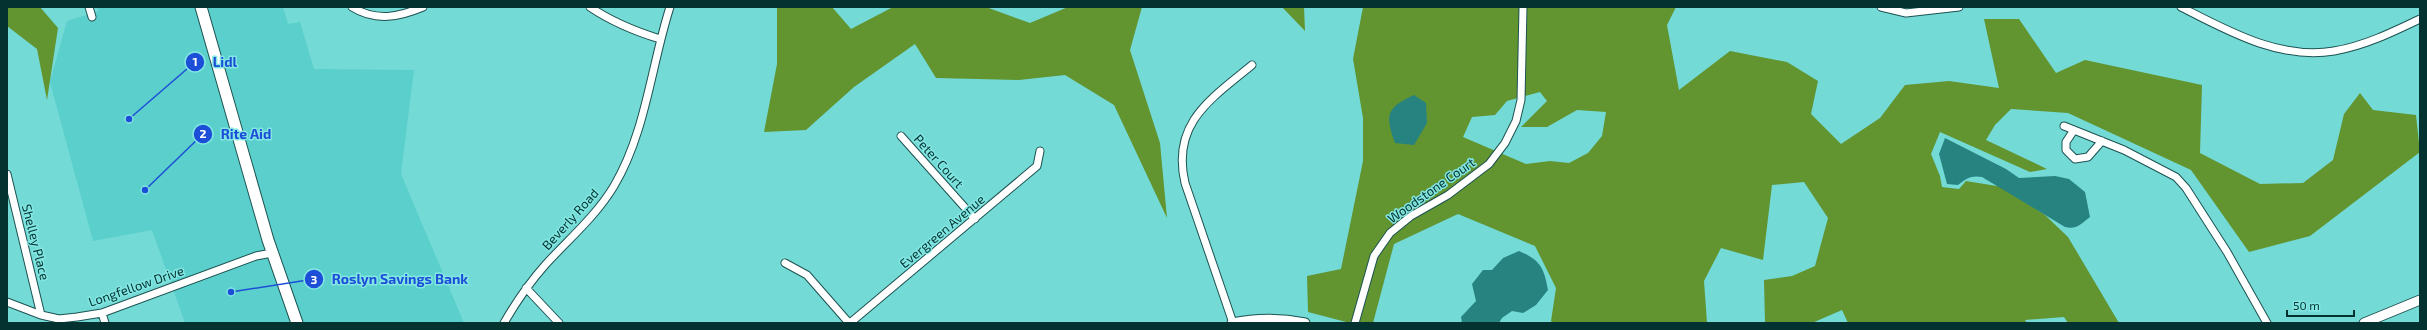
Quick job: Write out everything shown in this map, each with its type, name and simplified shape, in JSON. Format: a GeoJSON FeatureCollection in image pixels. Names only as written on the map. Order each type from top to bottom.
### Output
{"type":"FeatureCollection","features":[{"type":"Feature","properties":{"kind":"main road"},"geometry":{"type":"LineString","coordinates":[[201,7],[272,253],[297,323]]}},
{"type":"Feature","properties":{"kind":"street"},"geometry":{"type":"LineString","coordinates":[[88,7],[92,17]]}},
{"type":"Feature","properties":{"kind":"street"},"geometry":{"type":"LineString","coordinates":[[352,7],[361,13],[381,18],[398,16],[424,7]]}},
{"type":"Feature","properties":{"kind":"street"},"geometry":{"type":"LineString","coordinates":[[590,7],[626,28],[660,39]]}},
{"type":"Feature","properties":{"kind":"street","name":"Beverly Road"},"geometry":{"type":"LineString","coordinates":[[504,323],[526,288],[596,211],[624,169],[640,126],[660,39],[670,7]]}},
{"type":"Feature","properties":{"kind":"street","name":"Woodstone Court"},"geometry":{"type":"LineString","coordinates":[[1355,323],[1374,256],[1390,233],[1411,216],[1448,195],[1489,164],[1505,142],[1516,121],[1521,100],[1523,7]]}},
{"type":"Feature","properties":{"kind":"street"},"geometry":{"type":"LineString","coordinates":[[1881,7],[1906,14],[1959,7]]}},
{"type":"Feature","properties":{"kind":"street"},"geometry":{"type":"LineString","coordinates":[[2181,7],[2241,36],[2293,52],[2335,51],[2392,32],[2420,19]]}},
{"type":"Feature","properties":{"kind":"street"},"geometry":{"type":"LineString","coordinates":[[1252,65],[1200,111],[1186,137],[1180,163],[1185,183],[1232,323],[1259,319],[1288,320],[1305,323]]}},
{"type":"Feature","properties":{"kind":"street"},"geometry":{"type":"LineString","coordinates":[[2064,126],[2102,141],[2176,177],[2186,188],[2226,252],[2267,323]]}},
{"type":"Feature","properties":{"kind":"street"},"geometry":{"type":"LineString","coordinates":[[2074,130],[2066,142],[2066,146],[2070,156],[2075,159],[2088,157],[2102,141]]}},
{"type":"Feature","properties":{"kind":"street","name":"Peter Court"},"geometry":{"type":"LineString","coordinates":[[901,136],[975,219]]}},
{"type":"Feature","properties":{"kind":"street","name":"Evergreen Avenue"},"geometry":{"type":"LineString","coordinates":[[849,323],[1037,166],[1040,150]]}},
{"type":"Feature","properties":{"kind":"street","name":"Shelley Place"},"geometry":{"type":"LineString","coordinates":[[7,174],[41,315]]}},
{"type":"Feature","properties":{"kind":"street","name":"Longfellow Drive"},"geometry":{"type":"LineString","coordinates":[[7,302],[41,315],[59,319],[102,313],[256,256],[272,253]]}},
{"type":"Feature","properties":{"kind":"street"},"geometry":{"type":"LineString","coordinates":[[785,263],[807,275],[849,323]]}},
{"type":"Feature","properties":{"kind":"street"},"geometry":{"type":"LineString","coordinates":[[526,288],[559,323]]}},
{"type":"Feature","properties":{"kind":"street"},"geometry":{"type":"LineString","coordinates":[[2364,323],[2420,300]]}},
{"type":"Feature","properties":{"kind":"street"},"geometry":{"type":"LineString","coordinates":[[102,313],[105,323]]}},
{"type":"Feature","properties":{"kind":"shaded area"},"geometry":{"type":"Polygon","coordinates":[[[97,7],[283,7],[288,24],[300,22],[314,69],[414,70],[401,174],[464,323],[185,323],[152,230],[93,241],[50,82],[67,21],[99,11],[97,7]]]}},
{"type":"Feature","properties":{"kind":"shaded area"},"geometry":{"type":"Polygon","coordinates":[[[1414,95],[1426,103],[1427,123],[1414,145],[1395,143],[1390,126],[1390,113],[1398,104],[1414,95]]]}},
{"type":"Feature","properties":{"kind":"shaded area"},"geometry":{"type":"Polygon","coordinates":[[[1945,138],[2006,169],[2019,178],[2055,176],[2069,179],[2085,192],[2090,217],[2081,224],[2069,228],[1982,177],[1975,176],[1969,178],[1958,185],[1947,184],[1939,154],[1945,138]]]}},
{"type":"Feature","properties":{"kind":"shaded area"},"geometry":{"type":"Polygon","coordinates":[[[1519,251],[1532,258],[1540,265],[1545,275],[1548,290],[1536,305],[1523,313],[1512,311],[1502,318],[1499,323],[1462,323],[1461,317],[1476,301],[1472,284],[1483,270],[1492,270],[1503,258],[1519,251]]]}},
{"type":"Feature","properties":{"kind":"green space"},"geometry":{"type":"Polygon","coordinates":[[[7,7],[40,7],[58,28],[47,100],[37,49],[7,26],[7,7]]]}},
{"type":"Feature","properties":{"kind":"green space"},"geometry":{"type":"Polygon","coordinates":[[[777,7],[832,7],[851,29],[893,7],[986,7],[1030,23],[1068,7],[1142,7],[1130,50],[1160,143],[1167,218],[1114,105],[1065,75],[1019,80],[936,78],[915,44],[854,87],[806,130],[764,132],[777,64],[777,7]]]}},
{"type":"Feature","properties":{"kind":"green space"},"geometry":{"type":"Polygon","coordinates":[[[1282,7],[1304,7],[1305,31],[1282,7]]]}},
{"type":"Feature","properties":{"kind":"green space"},"geometry":{"type":"Polygon","coordinates":[[[1363,7],[1676,7],[1667,25],[1679,90],[1730,51],[1787,62],[1818,81],[1811,114],[1841,144],[1880,118],[1905,85],[1949,81],[1999,88],[1984,19],[2019,19],[2056,73],[2085,60],[2202,85],[2200,153],[2260,184],[2303,183],[2333,160],[2344,114],[2360,93],[2373,110],[2416,115],[2420,152],[2310,236],[2249,252],[2191,170],[2068,113],[2011,109],[1995,125],[1986,140],[2047,169],[2030,172],[1940,132],[1931,154],[1940,176],[1942,187],[1959,189],[1966,181],[2003,187],[2045,215],[2068,237],[2119,323],[2068,323],[2064,317],[2025,320],[2027,323],[1848,323],[1842,310],[1812,323],[1765,323],[1764,280],[1792,276],[1815,266],[1828,218],[1804,182],[1772,185],[1763,260],[1721,248],[1704,281],[1707,323],[1553,323],[1551,321],[1556,288],[1535,246],[1458,214],[1394,244],[1373,323],[1350,323],[1308,312],[1307,276],[1341,269],[1363,161],[1363,118],[1353,59],[1363,7]],[[1540,92],[1507,101],[1495,115],[1472,117],[1463,137],[1526,164],[1550,161],[1569,163],[1588,153],[1602,136],[1606,112],[1577,110],[1547,127],[1521,127],[1547,101],[1540,92]]]}},
{"type":"Feature","properties":{"kind":"place","name":"Lidl"},"geometry":{"type":"Point","coordinates":[129,119]}},
{"type":"Feature","properties":{"kind":"place","name":"Rite Aid"},"geometry":{"type":"Point","coordinates":[145,190]}},
{"type":"Feature","properties":{"kind":"place","name":"Roslyn Savings Bank"},"geometry":{"type":"Point","coordinates":[231,292]}}]}
